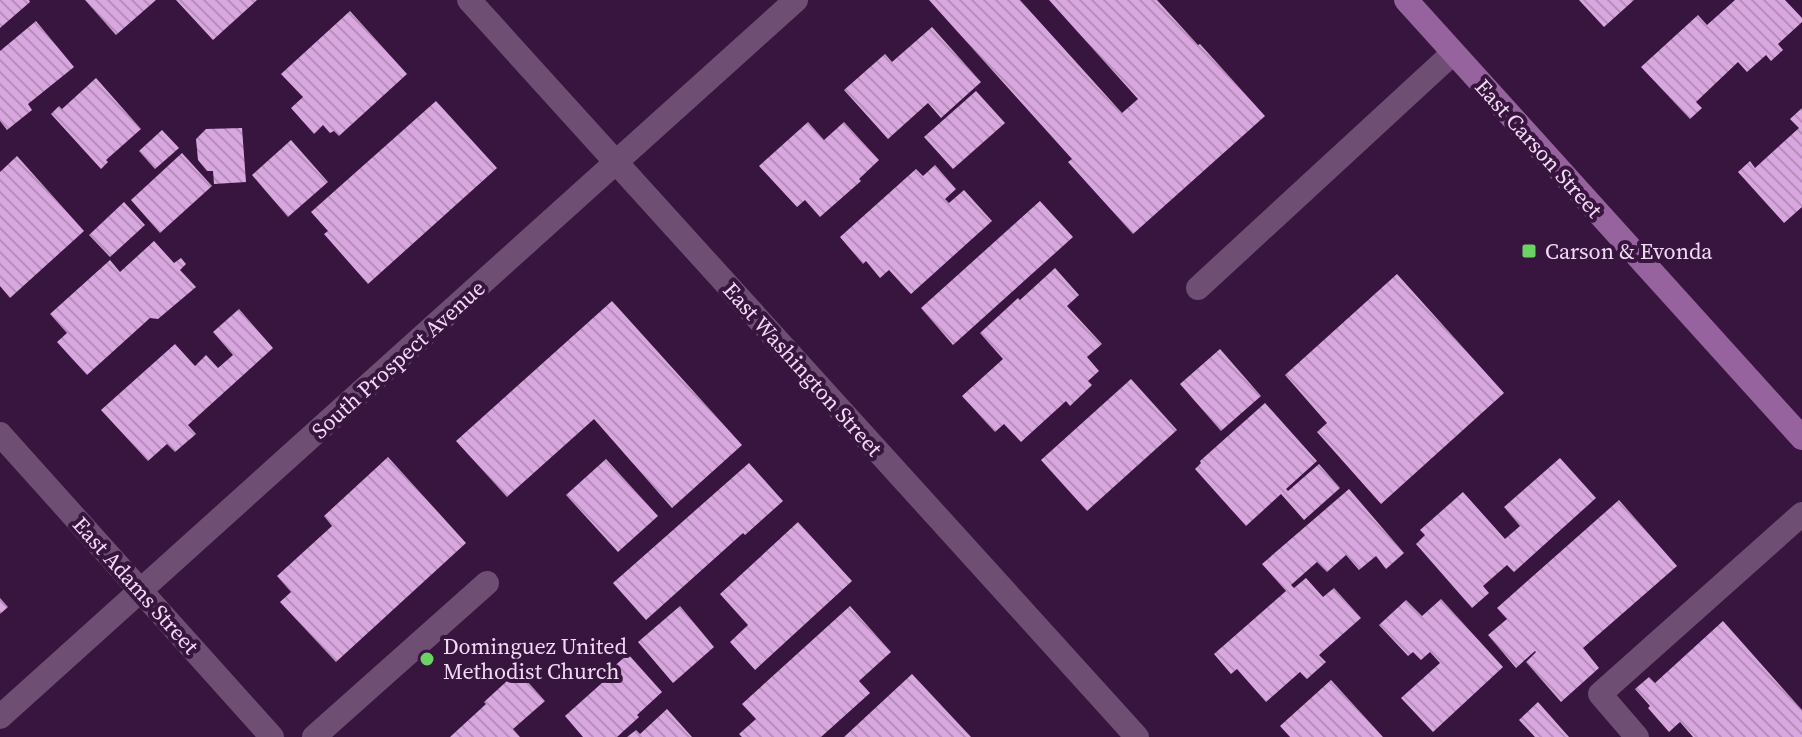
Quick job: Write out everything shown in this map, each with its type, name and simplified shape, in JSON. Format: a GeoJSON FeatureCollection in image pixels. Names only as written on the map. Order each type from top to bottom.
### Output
{"type":"FeatureCollection","features":[{"type":"Feature","properties":{"kind":"main road","name":"East Carson Street"},"geometry":{"type":"LineString","coordinates":[[1406,0],[1802,438]]}},
{"type":"Feature","properties":{"kind":"street","name":"East Washington Street"},"geometry":{"type":"LineString","coordinates":[[469,0],[1137,737]]}},
{"type":"Feature","properties":{"kind":"street","name":"South Prospect Avenue"},"geometry":{"type":"LineString","coordinates":[[0,717],[796,0]]}},
{"type":"Feature","properties":{"kind":"street"},"geometry":{"type":"LineString","coordinates":[[1198,288],[1453,53]]}},
{"type":"Feature","properties":{"kind":"street","name":"East Adams Street"},"geometry":{"type":"LineString","coordinates":[[0,434],[272,737]]}},
{"type":"Feature","properties":{"kind":"street"},"geometry":{"type":"LineString","coordinates":[[1637,737],[1600,694],[1802,514]]}},
{"type":"Feature","properties":{"kind":"street"},"geometry":{"type":"LineString","coordinates":[[314,737],[487,583]]}},
{"type":"Feature","properties":{"kind":"building"},"geometry":{"type":"Polygon","coordinates":[[[0,0],[29,0],[30,2],[0,28],[0,0]]]}},
{"type":"Feature","properties":{"kind":"building"},"geometry":{"type":"Polygon","coordinates":[[[85,0],[156,0],[116,35],[85,0]]]}},
{"type":"Feature","properties":{"kind":"building"},"geometry":{"type":"Polygon","coordinates":[[[176,0],[257,0],[213,40],[176,0]]]}},
{"type":"Feature","properties":{"kind":"building"},"geometry":{"type":"Polygon","coordinates":[[[929,0],[1020,0],[1122,113],[1138,99],[1049,0],[1157,0],[1265,116],[1133,234],[1068,162],[1072,159],[929,0]]]}},
{"type":"Feature","properties":{"kind":"building"},"geometry":{"type":"Polygon","coordinates":[[[1579,0],[1634,0],[1604,27],[1579,0]]]}},
{"type":"Feature","properties":{"kind":"building"},"geometry":{"type":"Polygon","coordinates":[[[1735,0],[1785,0],[1802,18],[1802,22],[1778,44],[1783,50],[1771,61],[1766,55],[1747,72],[1738,62],[1696,102],[1702,108],[1690,119],[1641,67],[1698,15],[1707,25],[1735,0]]]}},
{"type":"Feature","properties":{"kind":"building"},"geometry":{"type":"Polygon","coordinates":[[[350,11],[407,74],[339,136],[334,131],[330,133],[323,125],[314,134],[291,108],[303,97],[281,74],[350,11]]]}},
{"type":"Feature","properties":{"kind":"building"},"geometry":{"type":"Polygon","coordinates":[[[36,21],[74,67],[28,104],[32,110],[7,130],[0,121],[0,51],[36,21]]]}},
{"type":"Feature","properties":{"kind":"building"},"geometry":{"type":"Polygon","coordinates":[[[932,27],[981,82],[941,118],[928,103],[888,139],[844,90],[885,54],[892,62],[932,27]]]}},
{"type":"Feature","properties":{"kind":"building"},"geometry":{"type":"Polygon","coordinates":[[[96,78],[141,129],[106,160],[108,162],[101,169],[51,114],[59,106],[62,109],[96,78]]]}},
{"type":"Feature","properties":{"kind":"building"},"geometry":{"type":"Polygon","coordinates":[[[976,91],[1005,123],[953,169],[924,137],[976,91]]]}},
{"type":"Feature","properties":{"kind":"building"},"geometry":{"type":"Polygon","coordinates":[[[436,101],[497,168],[368,284],[324,234],[328,231],[311,212],[436,101]]]}},
{"type":"Feature","properties":{"kind":"building"},"geometry":{"type":"Polygon","coordinates":[[[1802,108],[1802,207],[1784,223],[1738,172],[1750,161],[1755,168],[1799,128],[1790,119],[1802,108]]]}},
{"type":"Feature","properties":{"kind":"building"},"geometry":{"type":"Polygon","coordinates":[[[808,122],[824,140],[844,122],[879,160],[859,179],[861,181],[820,217],[805,200],[797,207],[759,166],[808,122]]]}},
{"type":"Feature","properties":{"kind":"building"},"geometry":{"type":"Polygon","coordinates":[[[242,128],[246,182],[214,184],[213,171],[207,171],[198,160],[196,139],[206,129],[242,128]]]}},
{"type":"Feature","properties":{"kind":"building"},"geometry":{"type":"Polygon","coordinates":[[[162,130],[179,148],[155,169],[139,151],[162,130]]]}},
{"type":"Feature","properties":{"kind":"building"},"geometry":{"type":"Polygon","coordinates":[[[291,140],[328,182],[288,217],[252,175],[291,140]]]}},
{"type":"Feature","properties":{"kind":"building"},"geometry":{"type":"Polygon","coordinates":[[[182,153],[212,186],[160,233],[131,200],[182,153]]]}},
{"type":"Feature","properties":{"kind":"building"},"geometry":{"type":"Polygon","coordinates":[[[17,156],[84,231],[10,298],[0,286],[0,172],[17,156]]]}},
{"type":"Feature","properties":{"kind":"building"},"geometry":{"type":"Polygon","coordinates":[[[935,165],[956,189],[945,199],[949,203],[964,190],[992,221],[911,294],[889,270],[880,278],[840,237],[916,169],[923,176],[935,165]]]}},
{"type":"Feature","properties":{"kind":"building"},"geometry":{"type":"Polygon","coordinates":[[[1040,201],[1073,237],[953,345],[921,308],[1040,201]]]}},
{"type":"Feature","properties":{"kind":"building"},"geometry":{"type":"Polygon","coordinates":[[[124,202],[145,225],[110,257],[89,235],[124,202]]]}},
{"type":"Feature","properties":{"kind":"building"},"geometry":{"type":"Polygon","coordinates":[[[154,241],[174,263],[181,258],[186,264],[180,270],[196,287],[158,319],[150,318],[87,375],[57,342],[67,333],[50,314],[110,260],[120,272],[154,241]]]}},
{"type":"Feature","properties":{"kind":"building"},"geometry":{"type":"Polygon","coordinates":[[[1055,268],[1079,295],[1067,306],[1102,344],[1087,357],[1099,371],[1088,381],[1092,385],[1070,406],[1066,401],[1021,442],[1004,424],[995,432],[962,396],[1003,359],[980,333],[1055,268]]]}},
{"type":"Feature","properties":{"kind":"building"},"geometry":{"type":"Polygon","coordinates":[[[1397,274],[1504,393],[1381,504],[1317,432],[1327,423],[1285,375],[1397,274]]]}},
{"type":"Feature","properties":{"kind":"building"},"geometry":{"type":"Polygon","coordinates":[[[612,301],[742,445],[672,508],[594,419],[507,497],[456,441],[612,301]]]}},
{"type":"Feature","properties":{"kind":"building"},"geometry":{"type":"Polygon","coordinates":[[[239,309],[273,348],[188,425],[196,434],[175,452],[167,444],[148,461],[101,410],[175,344],[195,366],[206,355],[218,368],[233,355],[213,332],[239,309]]]}},
{"type":"Feature","properties":{"kind":"building"},"geometry":{"type":"Polygon","coordinates":[[[1220,349],[1261,396],[1221,431],[1180,384],[1220,349]]]}},
{"type":"Feature","properties":{"kind":"building"},"geometry":{"type":"Polygon","coordinates":[[[1131,379],[1177,430],[1087,511],[1041,460],[1131,379]]]}},
{"type":"Feature","properties":{"kind":"building"},"geometry":{"type":"Polygon","coordinates":[[[1265,403],[1317,461],[1286,489],[1288,491],[1319,464],[1340,488],[1304,520],[1281,494],[1246,526],[1195,469],[1265,403]]]}},
{"type":"Feature","properties":{"kind":"building"},"geometry":{"type":"Polygon","coordinates":[[[388,457],[466,543],[336,662],[280,602],[291,592],[277,576],[332,526],[324,516],[388,457]]]}},
{"type":"Feature","properties":{"kind":"building"},"geometry":{"type":"Polygon","coordinates":[[[1560,458],[1596,498],[1514,572],[1507,565],[1483,586],[1489,593],[1472,608],[1416,544],[1425,535],[1420,530],[1463,492],[1505,539],[1520,526],[1504,507],[1560,458]]]}},
{"type":"Feature","properties":{"kind":"building"},"geometry":{"type":"Polygon","coordinates":[[[606,459],[658,516],[618,552],[566,495],[606,459]]]}},
{"type":"Feature","properties":{"kind":"building"},"geometry":{"type":"Polygon","coordinates":[[[749,463],[783,501],[646,620],[613,583],[749,463]]]}},
{"type":"Feature","properties":{"kind":"building"},"geometry":{"type":"Polygon","coordinates":[[[1349,489],[1404,553],[1386,569],[1376,556],[1359,570],[1346,555],[1327,572],[1317,562],[1291,585],[1294,588],[1306,578],[1323,597],[1334,588],[1361,618],[1319,655],[1326,662],[1307,679],[1300,672],[1266,702],[1237,669],[1231,674],[1214,654],[1286,591],[1262,564],[1349,489]]]}},
{"type":"Feature","properties":{"kind":"building"},"geometry":{"type":"Polygon","coordinates":[[[1619,500],[1677,566],[1583,648],[1599,668],[1561,702],[1526,662],[1535,651],[1516,668],[1488,635],[1507,619],[1497,608],[1619,500]]]}},
{"type":"Feature","properties":{"kind":"building"},"geometry":{"type":"Polygon","coordinates":[[[798,522],[852,581],[755,670],[730,642],[748,625],[720,594],[798,522]]]}},
{"type":"Feature","properties":{"kind":"building"},"geometry":{"type":"Polygon","coordinates":[[[0,598],[8,607],[0,614],[0,598]]]}},
{"type":"Feature","properties":{"kind":"building"},"geometry":{"type":"Polygon","coordinates":[[[1441,599],[1503,667],[1433,732],[1401,698],[1440,663],[1430,652],[1421,660],[1413,652],[1408,656],[1379,625],[1406,600],[1422,616],[1441,599]]]}},
{"type":"Feature","properties":{"kind":"building"},"geometry":{"type":"Polygon","coordinates":[[[680,606],[714,647],[673,683],[638,642],[680,606]]]}},
{"type":"Feature","properties":{"kind":"building"},"geometry":{"type":"Polygon","coordinates":[[[850,606],[891,652],[859,681],[870,693],[821,737],[742,737],[739,734],[756,719],[742,704],[850,606]]]}},
{"type":"Feature","properties":{"kind":"building"},"geometry":{"type":"Polygon","coordinates":[[[1723,621],[1802,710],[1802,737],[1693,737],[1680,722],[1669,732],[1635,689],[1649,677],[1655,683],[1723,621]]]}},
{"type":"Feature","properties":{"kind":"building"},"geometry":{"type":"Polygon","coordinates":[[[628,654],[662,692],[617,737],[583,737],[565,716],[603,682],[600,679],[628,654]]]}},
{"type":"Feature","properties":{"kind":"building"},"geometry":{"type":"Polygon","coordinates":[[[518,671],[545,701],[513,729],[520,737],[450,737],[486,704],[484,702],[518,671]]]}},
{"type":"Feature","properties":{"kind":"building"},"geometry":{"type":"Polygon","coordinates":[[[912,674],[971,737],[844,737],[912,674]]]}},
{"type":"Feature","properties":{"kind":"building"},"geometry":{"type":"Polygon","coordinates":[[[1331,680],[1383,737],[1290,737],[1280,726],[1331,680]]]}},
{"type":"Feature","properties":{"kind":"building"},"geometry":{"type":"Polygon","coordinates":[[[1538,702],[1569,737],[1535,737],[1519,720],[1538,702]]]}},
{"type":"Feature","properties":{"kind":"building"},"geometry":{"type":"Polygon","coordinates":[[[667,709],[692,737],[627,737],[636,730],[640,734],[667,709]]]}},
{"type":"Feature","properties":{"kind":"place","name":"Carson & Evonda"},"geometry":{"type":"Point","coordinates":[1529,251]}},
{"type":"Feature","properties":{"kind":"place","name":"Dominguez United Methodist Church"},"geometry":{"type":"Point","coordinates":[427,659]}}]}
